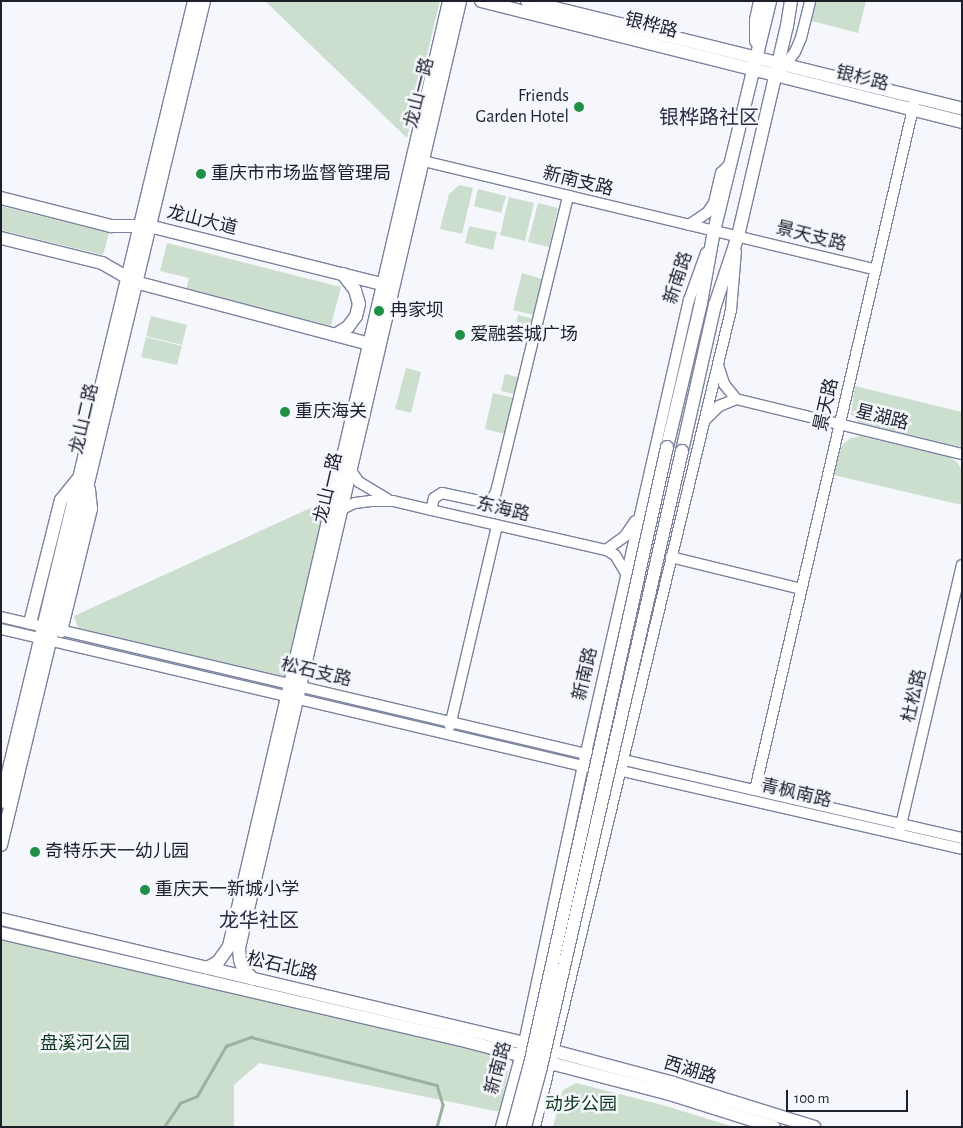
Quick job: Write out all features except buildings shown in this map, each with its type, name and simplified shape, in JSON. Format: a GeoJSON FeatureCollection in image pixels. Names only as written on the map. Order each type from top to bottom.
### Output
{"type":"FeatureCollection","features":[{"type":"Feature","properties":{"kind":"main road","name":"龙山二路"},"geometry":{"type":"LineString","coordinates":[[1,845],[194,1]]}},
{"type":"Feature","properties":{"kind":"main road","name":"龙山二路"},"geometry":{"type":"LineString","coordinates":[[144,226],[204,1]]}},
{"type":"Feature","properties":{"kind":"main road","name":"龙山一路"},"geometry":{"type":"LineString","coordinates":[[253,978],[244,969],[240,960],[239,948],[295,691],[417,159],[449,1]]}},
{"type":"Feature","properties":{"kind":"main road","name":"龙山一路"},"geometry":{"type":"LineString","coordinates":[[417,159],[460,1]]}},
{"type":"Feature","properties":{"kind":"main road","name":"银桦路"},"geometry":{"type":"LineString","coordinates":[[481,1],[755,64]]}},
{"type":"Feature","properties":{"kind":"main road","name":"银桦路"},"geometry":{"type":"LineString","coordinates":[[527,1],[755,64]]}},
{"type":"Feature","properties":{"kind":"main road"},"geometry":{"type":"LineString","coordinates":[[755,64],[756,20],[760,1]]}},
{"type":"Feature","properties":{"kind":"main road","name":"新南路"},"geometry":{"type":"LineString","coordinates":[[513,1127],[533,1054],[667,447],[701,303],[714,231],[770,1]]}},
{"type":"Feature","properties":{"kind":"main road"},"geometry":{"type":"LineString","coordinates":[[525,1127],[546,1048],[715,305],[738,236],[780,68],[792,1]]}},
{"type":"Feature","properties":{"kind":"main road","name":"银杉路"},"geometry":{"type":"LineString","coordinates":[[755,64],[780,68],[914,104],[962,122]]}},
{"type":"Feature","properties":{"kind":"main road","name":"银杉路"},"geometry":{"type":"LineString","coordinates":[[914,104],[962,109]]}},
{"type":"Feature","properties":{"kind":"main road","name":"龙山大道"},"geometry":{"type":"LineString","coordinates":[[1,198],[111,226],[144,226],[388,286]]}},
{"type":"Feature","properties":{"kind":"main road"},"geometry":{"type":"LineString","coordinates":[[1,238],[102,263],[131,280],[374,345]]}},
{"type":"Feature","properties":{"kind":"main road"},"geometry":{"type":"LineString","coordinates":[[336,335],[348,327],[356,316],[359,304],[354,290],[343,274]]}},
{"type":"Feature","properties":{"kind":"main road","name":"龙山一路"},"geometry":{"type":"LineString","coordinates":[[207,968],[218,962],[229,946],[342,509],[351,471],[374,345]]}},
{"type":"Feature","properties":{"kind":"main road"},"geometry":{"type":"LineString","coordinates":[[30,624],[60,500],[84,479]]}},
{"type":"Feature","properties":{"kind":"main road","name":"龙山二路"},"geometry":{"type":"LineString","coordinates":[[1,802],[50,633]]}},
{"type":"Feature","properties":{"kind":"main road","name":"松石北路"},"geometry":{"type":"LineString","coordinates":[[1,919],[253,978],[553,1057]]}},
{"type":"Feature","properties":{"kind":"main road","name":"松石北路"},"geometry":{"type":"LineString","coordinates":[[1,933],[522,1049]]}},
{"type":"Feature","properties":{"kind":"main road","name":"西湖路"},"geometry":{"type":"LineString","coordinates":[[553,1057],[670,1094],[776,1123],[814,1127]]}},
{"type":"Feature","properties":{"kind":"street"},"geometry":{"type":"LineString","coordinates":[[780,68],[801,38],[810,1]]}},
{"type":"Feature","properties":{"kind":"street","name":"景天路"},"geometry":{"type":"LineString","coordinates":[[755,790],[914,104]]}},
{"type":"Feature","properties":{"kind":"street","name":"新南支路"},"geometry":{"type":"LineString","coordinates":[[417,159],[738,236]]}},
{"type":"Feature","properties":{"kind":"street"},"geometry":{"type":"LineString","coordinates":[[689,225],[706,213],[714,203],[721,173],[730,163]]}},
{"type":"Feature","properties":{"kind":"street"},"geometry":{"type":"LineString","coordinates":[[431,510],[434,498],[442,493],[484,502],[492,500],[496,492],[568,196]]}},
{"type":"Feature","properties":{"kind":"street","name":"新南路"},"geometry":{"type":"LineString","coordinates":[[501,1127],[522,1049],[583,766],[689,300],[714,231]]}},
{"type":"Feature","properties":{"kind":"street"},"geometry":{"type":"LineString","coordinates":[[535,1127],[622,771],[731,310],[738,236]]}},
{"type":"Feature","properties":{"kind":"street","name":"景天支路"},"geometry":{"type":"LineString","coordinates":[[738,236],[876,270]]}},
{"type":"Feature","properties":{"kind":"street"},"geometry":{"type":"LineString","coordinates":[[704,420],[719,406],[736,398],[724,384],[718,364]]}},
{"type":"Feature","properties":{"kind":"street","name":"星湖路"},"geometry":{"type":"LineString","coordinates":[[736,398],[962,454]]}},
{"type":"Feature","properties":{"kind":"street","name":"东海路"},"geometry":{"type":"LineString","coordinates":[[351,471],[372,496],[606,550]]}},
{"type":"Feature","properties":{"kind":"street"},"geometry":{"type":"LineString","coordinates":[[342,509],[372,496]]}},
{"type":"Feature","properties":{"kind":"street"},"geometry":{"type":"LineString","coordinates":[[626,574],[615,554],[606,550],[625,536],[639,515]]}},
{"type":"Feature","properties":{"kind":"street"},"geometry":{"type":"LineString","coordinates":[[448,733],[497,525]]}},
{"type":"Feature","properties":{"kind":"street"},"geometry":{"type":"LineString","coordinates":[[671,558],[801,589]]}},
{"type":"Feature","properties":{"kind":"street","name":"杜松路"},"geometry":{"type":"LineString","coordinates":[[899,835],[962,565]]}},
{"type":"Feature","properties":{"kind":"street","name":"松石支路"},"geometry":{"type":"LineString","coordinates":[[1,617],[30,624],[50,633],[295,691],[451,722],[586,754],[624,760]]}},
{"type":"Feature","properties":{"kind":"street","name":"松石支路"},"geometry":{"type":"LineString","coordinates":[[1,629],[50,633],[295,691],[448,733],[583,766],[622,771]]}},
{"type":"Feature","properties":{"kind":"street","name":"青枫南路"},"geometry":{"type":"LineString","coordinates":[[624,760],[962,838]]}},
{"type":"Feature","properties":{"kind":"street","name":"青枫南路"},"geometry":{"type":"LineString","coordinates":[[622,771],[962,849]]}},
{"type":"Feature","properties":{"kind":"green space"},"geometry":{"type":"Polygon","coordinates":[[[265,1],[440,1],[407,138],[265,1]]]}},
{"type":"Feature","properties":{"kind":"green space"},"geometry":{"type":"Polygon","coordinates":[[[816,1],[866,1],[858,33],[812,21],[816,1]]]}},
{"type":"Feature","properties":{"kind":"green space"},"geometry":{"type":"Polygon","coordinates":[[[459,185],[473,188],[462,234],[440,229],[449,194],[459,185]]]}},
{"type":"Feature","properties":{"kind":"green space"},"geometry":{"type":"Polygon","coordinates":[[[478,189],[506,196],[501,213],[474,206],[478,189]]]}},
{"type":"Feature","properties":{"kind":"green space"},"geometry":{"type":"Polygon","coordinates":[[[509,197],[534,203],[525,241],[500,235],[509,197]]]}},
{"type":"Feature","properties":{"kind":"green space"},"geometry":{"type":"Polygon","coordinates":[[[538,203],[558,208],[549,247],[528,242],[538,203]]]}},
{"type":"Feature","properties":{"kind":"green space"},"geometry":{"type":"Polygon","coordinates":[[[1,206],[109,233],[103,255],[1,230],[1,206]]]}},
{"type":"Feature","properties":{"kind":"green space"},"geometry":{"type":"Polygon","coordinates":[[[469,226],[497,232],[493,250],[465,243],[469,226]]]}},
{"type":"Feature","properties":{"kind":"green space"},"geometry":{"type":"Polygon","coordinates":[[[167,243],[341,287],[331,326],[186,289],[189,278],[160,271],[167,243]]]}},
{"type":"Feature","properties":{"kind":"green space"},"geometry":{"type":"Polygon","coordinates":[[[522,273],[542,279],[533,315],[513,310],[522,273]]]}},
{"type":"Feature","properties":{"kind":"green space"},"geometry":{"type":"Polygon","coordinates":[[[518,315],[532,318],[528,335],[514,332],[518,315]]]}},
{"type":"Feature","properties":{"kind":"green space"},"geometry":{"type":"Polygon","coordinates":[[[151,316],[187,325],[182,345],[146,336],[151,316]]]}},
{"type":"Feature","properties":{"kind":"green space"},"geometry":{"type":"Polygon","coordinates":[[[146,337],[182,346],[177,365],[141,357],[146,337]]]}},
{"type":"Feature","properties":{"kind":"green space"},"geometry":{"type":"Polygon","coordinates":[[[406,368],[421,372],[411,413],[395,409],[406,368]]]}},
{"type":"Feature","properties":{"kind":"green space"},"geometry":{"type":"Polygon","coordinates":[[[505,374],[518,377],[514,394],[501,391],[505,374]]]}},
{"type":"Feature","properties":{"kind":"green space"},"geometry":{"type":"Polygon","coordinates":[[[855,386],[962,412],[962,447],[861,425],[851,414],[855,386]]]}},
{"type":"Feature","properties":{"kind":"green space"},"geometry":{"type":"Polygon","coordinates":[[[493,393],[514,398],[505,434],[485,429],[493,393]]]}},
{"type":"Feature","properties":{"kind":"green space"},"geometry":{"type":"Polygon","coordinates":[[[861,436],[949,457],[957,462],[962,470],[962,505],[833,475],[842,445],[851,438],[861,436]]]}},
{"type":"Feature","properties":{"kind":"green space"},"geometry":{"type":"Polygon","coordinates":[[[328,500],[287,680],[79,630],[74,616],[328,500]]]}},
{"type":"Feature","properties":{"kind":"green space","name":"盘溪河公园"},"geometry":{"type":"Polygon","coordinates":[[[1,939],[493,1053],[508,1071],[500,1112],[259,1063],[234,1085],[234,1127],[1,1127],[1,939]]]}},
{"type":"Feature","properties":{"kind":"green space","name":"动步公园"},"geometry":{"type":"Polygon","coordinates":[[[576,1083],[666,1106],[734,1127],[553,1127],[563,1090],[576,1083]]]}},
{"type":"Feature","properties":{"kind":"waterway"},"geometry":{"type":"LineString","coordinates":[[164,1127],[180,1103],[197,1096],[226,1046],[251,1037],[437,1085],[443,1105],[437,1127]]}},
{"type":"Feature","properties":{"kind":"place","name":"Friends Garden Hotel"},"geometry":{"type":"Point","coordinates":[579,107]}},
{"type":"Feature","properties":{"kind":"place","name":"重庆市市场监督管理局"},"geometry":{"type":"Point","coordinates":[201,174]}},
{"type":"Feature","properties":{"kind":"place","name":"冉家坝"},"geometry":{"type":"Point","coordinates":[379,311]}},
{"type":"Feature","properties":{"kind":"place","name":"爱融荟城广场"},"geometry":{"type":"Point","coordinates":[460,335]}},
{"type":"Feature","properties":{"kind":"place","name":"重庆海关"},"geometry":{"type":"Point","coordinates":[285,412]}},
{"type":"Feature","properties":{"kind":"place","name":"奇特乐天一幼儿园"},"geometry":{"type":"Point","coordinates":[35,852]}},
{"type":"Feature","properties":{"kind":"place","name":"重庆天一新城小学"},"geometry":{"type":"Point","coordinates":[145,890]}},
{"type":"Feature","properties":{"kind":"district","name":"银桦路社区"},"geometry":{"type":"Point","coordinates":[709,118]}},
{"type":"Feature","properties":{"kind":"district","name":"龙华社区"},"geometry":{"type":"Point","coordinates":[259,921]}}]}
